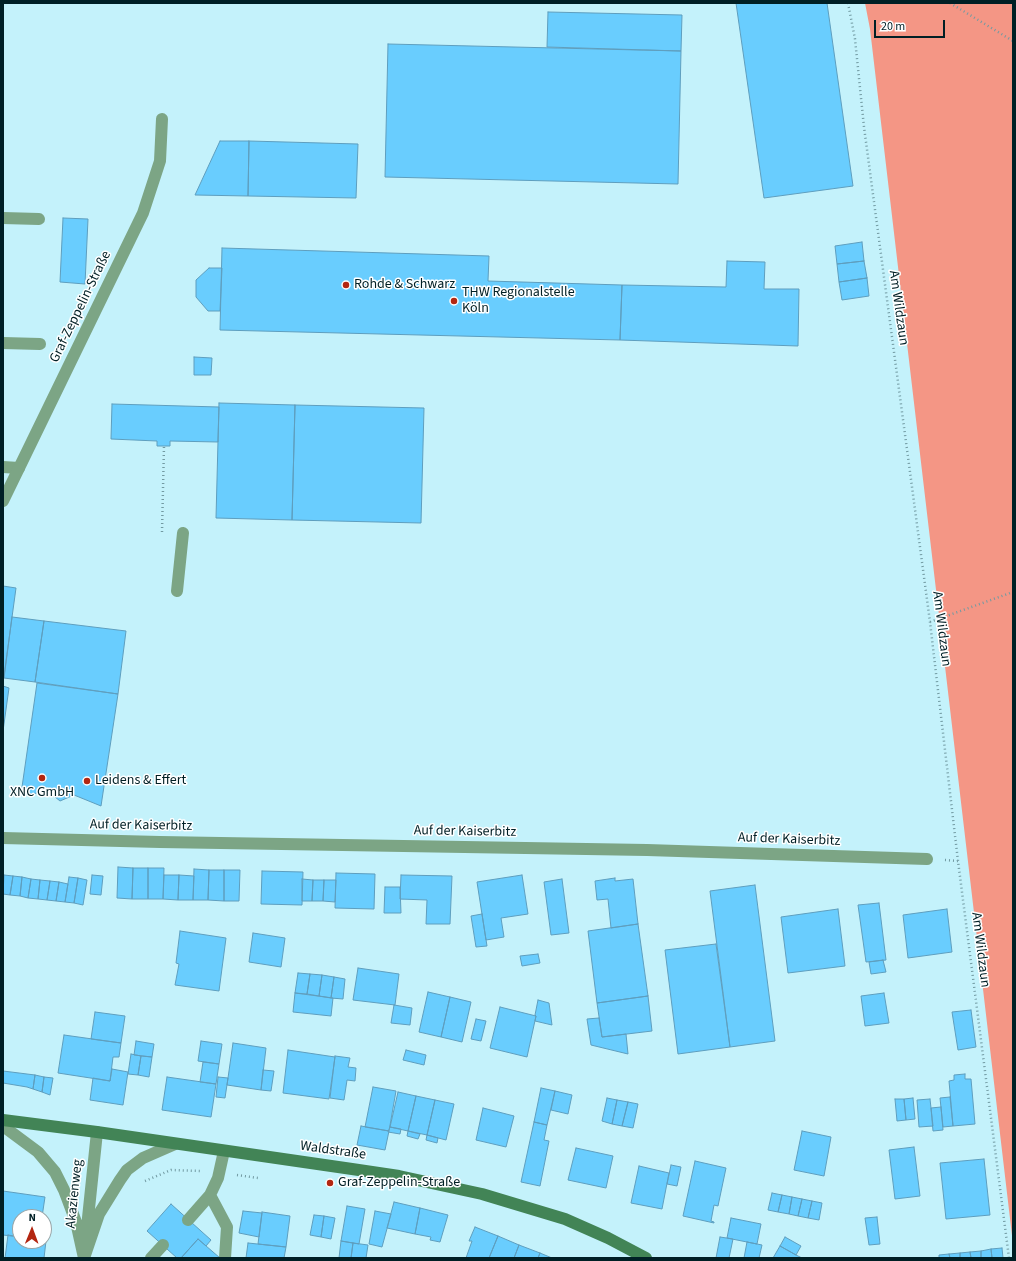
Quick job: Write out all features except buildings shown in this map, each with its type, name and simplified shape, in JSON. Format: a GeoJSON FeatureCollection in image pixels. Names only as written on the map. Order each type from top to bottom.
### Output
{"type":"FeatureCollection","features":[{"type":"Feature","properties":{"kind":"main road","name":"Waldstraße"},"geometry":{"type":"LineString","coordinates":[[3,1120],[97,1132],[391,1175],[482,1194],[565,1219],[608,1238],[646,1258]]}},
{"type":"Feature","properties":{"kind":"street","name":"Graf-Zeppelin-Straße"},"geometry":{"type":"LineString","coordinates":[[3,501],[143,213],[160,161],[162,119]]}},
{"type":"Feature","properties":{"kind":"street"},"geometry":{"type":"LineString","coordinates":[[3,218],[39,219]]}},
{"type":"Feature","properties":{"kind":"street"},"geometry":{"type":"LineString","coordinates":[[3,343],[40,344]]}},
{"type":"Feature","properties":{"kind":"street"},"geometry":{"type":"LineString","coordinates":[[3,467],[19,468]]}},
{"type":"Feature","properties":{"kind":"street"},"geometry":{"type":"LineString","coordinates":[[177,592],[183,533]]}},
{"type":"Feature","properties":{"kind":"street","name":"Auf der Kaiserbitz"},"geometry":{"type":"LineString","coordinates":[[3,838],[647,850],[926,859]]}},
{"type":"Feature","properties":{"kind":"street","name":"Akazienweg"},"geometry":{"type":"LineString","coordinates":[[3,1126],[38,1152],[54,1172],[64,1190],[76,1222],[84,1258]]}},
{"type":"Feature","properties":{"kind":"street","name":"Akazienweg"},"geometry":{"type":"LineString","coordinates":[[84,1258],[97,1132]]}},
{"type":"Feature","properties":{"kind":"street","name":"Akazienweg"},"geometry":{"type":"LineString","coordinates":[[84,1258],[99,1214],[127,1170],[143,1158],[175,1144]]}},
{"type":"Feature","properties":{"kind":"street"},"geometry":{"type":"LineString","coordinates":[[188,1220],[210,1195],[219,1173],[224,1151]]}},
{"type":"Feature","properties":{"kind":"street"},"geometry":{"type":"LineString","coordinates":[[210,1195],[227,1227],[224,1258]]}},
{"type":"Feature","properties":{"kind":"street"},"geometry":{"type":"LineString","coordinates":[[151,1258],[163,1245]]}},
{"type":"Feature","properties":{"kind":"path","name":"Am Wildzaun"},"geometry":{"type":"LineString","coordinates":[[848,3],[855,40],[866,142],[930,622],[958,861],[1009,1258]]}},
{"type":"Feature","properties":{"kind":"path"},"geometry":{"type":"LineString","coordinates":[[950,3],[1013,41]]}},
{"type":"Feature","properties":{"kind":"path"},"geometry":{"type":"LineString","coordinates":[[162,532],[164,446]]}},
{"type":"Feature","properties":{"kind":"path"},"geometry":{"type":"LineString","coordinates":[[930,622],[1013,592]]}},
{"type":"Feature","properties":{"kind":"path"},"geometry":{"type":"LineString","coordinates":[[120,1180],[136,1184],[171,1170],[219,1173],[258,1178]]}},
{"type":"Feature","properties":{"kind":"shaded area"},"geometry":{"type":"Polygon","coordinates":[[[865,3],[1013,3],[1013,1244],[870,29],[865,3]]]}},
{"type":"Feature","properties":{"kind":"place","name":"Rohde & Schwarz"},"geometry":{"type":"Point","coordinates":[346,285]}},
{"type":"Feature","properties":{"kind":"place","name":"THW Regionalstelle Köln"},"geometry":{"type":"Point","coordinates":[454,301]}},
{"type":"Feature","properties":{"kind":"place","name":"XNC GmbH"},"geometry":{"type":"Point","coordinates":[42,778]}},
{"type":"Feature","properties":{"kind":"place","name":"Leidens & Effert"},"geometry":{"type":"Point","coordinates":[87,781]}},
{"type":"Feature","properties":{"kind":"place","name":"Graf-Zeppelin-Straße"},"geometry":{"type":"Point","coordinates":[330,1183]}}]}
